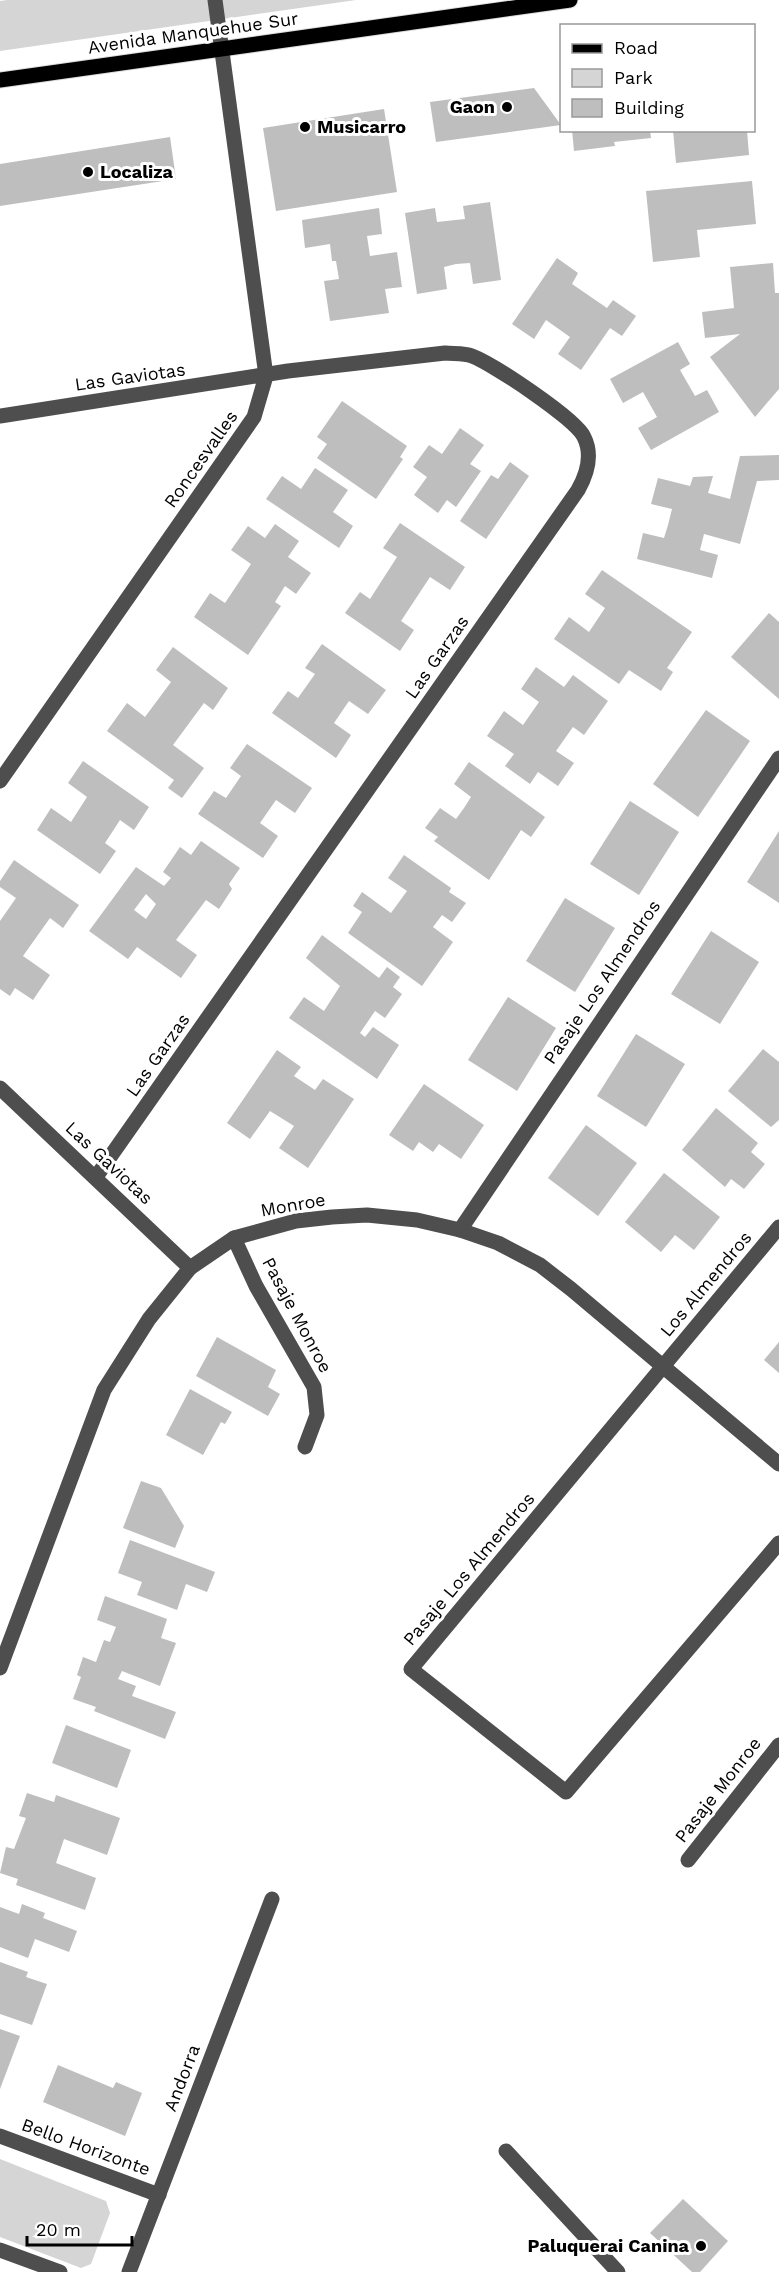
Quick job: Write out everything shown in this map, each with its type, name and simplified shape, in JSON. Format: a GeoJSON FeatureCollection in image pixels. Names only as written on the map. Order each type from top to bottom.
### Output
{"type":"FeatureCollection","features":[{"type":"Feature","properties":{"kind":"main road","name":"Avenida Manquehue Sur"},"geometry":{"type":"LineString","coordinates":[[0,80],[570,0]]}},
{"type":"Feature","properties":{"kind":"street","name":"Roncesvalles"},"geometry":{"type":"LineString","coordinates":[[0,781],[254,417],[266,376],[215,0]]}},
{"type":"Feature","properties":{"kind":"street","name":"Las Garzas"},"geometry":{"type":"LineString","coordinates":[[96,1177],[578,490],[585,478],[588,464],[588,449],[577,426],[487,363],[469,354],[445,353],[266,376]]}},
{"type":"Feature","properties":{"kind":"street","name":"Las Gaviotas"},"geometry":{"type":"LineString","coordinates":[[0,416],[266,376]]}},
{"type":"Feature","properties":{"kind":"street","name":"Pasaje Los Almendros"},"geometry":{"type":"LineString","coordinates":[[460,1230],[779,758]]}},
{"type":"Feature","properties":{"kind":"street","name":"Las Gaviotas"},"geometry":{"type":"LineString","coordinates":[[0,1088],[190,1268]]}},
{"type":"Feature","properties":{"kind":"street","name":"Monroe"},"geometry":{"type":"LineString","coordinates":[[0,1668],[105,1390],[149,1319],[190,1268],[234,1238],[296,1221],[343,1216],[392,1217],[460,1230],[498,1243],[540,1265],[779,1464]]}},
{"type":"Feature","properties":{"kind":"street","name":"Los Almendros"},"geometry":{"type":"LineString","coordinates":[[662,1366],[779,1227]]}},
{"type":"Feature","properties":{"kind":"street","name":"Pasaje Monroe"},"geometry":{"type":"LineString","coordinates":[[234,1238],[256,1286],[314,1387],[317,1415],[304,1447]]}},
{"type":"Feature","properties":{"kind":"street","name":"Pasaje Los Almendros"},"geometry":{"type":"LineString","coordinates":[[662,1366],[411,1670],[566,1792],[779,1543]]}},
{"type":"Feature","properties":{"kind":"street","name":"Pasaje Monroe"},"geometry":{"type":"LineString","coordinates":[[688,1860],[779,1745]]}},
{"type":"Feature","properties":{"kind":"street","name":"Andorra"},"geometry":{"type":"LineString","coordinates":[[129,2272],[272,1899]]}},
{"type":"Feature","properties":{"kind":"street","name":"Bello Horizonte"},"geometry":{"type":"LineString","coordinates":[[0,2136],[159,2195]]}},
{"type":"Feature","properties":{"kind":"street"},"geometry":{"type":"LineString","coordinates":[[506,2151],[618,2272]]}},
{"type":"Feature","properties":{"kind":"street"},"geometry":{"type":"LineString","coordinates":[[0,2250],[60,2272]]}},
{"type":"Feature","properties":{"kind":"green space"},"geometry":{"type":"Polygon","coordinates":[[[356,0],[0,51],[0,1],[356,0]]]}},
{"type":"Feature","properties":{"kind":"green space"},"geometry":{"type":"Polygon","coordinates":[[[0,2159],[106,2201],[110,2213],[91,2264],[81,2268],[0,2237],[0,2159]]]}},
{"type":"Feature","properties":{"kind":"building"},"geometry":{"type":"Polygon","coordinates":[[[534,88],[560,125],[436,142],[430,102],[534,88]]]}},
{"type":"Feature","properties":{"kind":"building"},"geometry":{"type":"Polygon","coordinates":[[[384,109],[397,192],[276,211],[263,128],[384,109]]]}},
{"type":"Feature","properties":{"kind":"building"},"geometry":{"type":"Polygon","coordinates":[[[572,132],[650,132],[651,138],[614,142],[615,146],[574,151],[572,132]]]}},
{"type":"Feature","properties":{"kind":"building"},"geometry":{"type":"Polygon","coordinates":[[[673,132],[747,132],[749,155],[676,163],[673,132]]]}},
{"type":"Feature","properties":{"kind":"building","name":"Localiza"},"geometry":{"type":"Polygon","coordinates":[[[170,137],[176,179],[0,206],[0,164],[170,137]]]}},
{"type":"Feature","properties":{"kind":"building"},"geometry":{"type":"Polygon","coordinates":[[[752,181],[756,224],[697,230],[700,257],[653,262],[646,191],[752,181]]]}},
{"type":"Feature","properties":{"kind":"building"},"geometry":{"type":"Polygon","coordinates":[[[490,202],[501,280],[473,284],[470,263],[456,264],[444,267],[447,289],[417,294],[405,213],[435,208],[437,222],[465,219],[463,206],[490,202]]]}},
{"type":"Feature","properties":{"kind":"building"},"geometry":{"type":"Polygon","coordinates":[[[379,208],[382,234],[367,236],[370,256],[397,252],[402,287],[385,289],[389,313],[330,321],[324,281],[339,279],[336,261],[332,261],[330,244],[305,248],[302,220],[379,208]]]}},
{"type":"Feature","properties":{"kind":"building"},"geometry":{"type":"Polygon","coordinates":[[[557,258],[578,273],[572,284],[607,308],[613,300],[636,316],[622,336],[610,328],[581,370],[558,354],[570,337],[546,320],[534,339],[512,324],[557,258]]]}},
{"type":"Feature","properties":{"kind":"building"},"geometry":{"type":"Polygon","coordinates":[[[773,263],[775,293],[779,293],[779,389],[755,417],[710,357],[740,334],[705,338],[702,312],[734,308],[730,267],[773,263]]]}},
{"type":"Feature","properties":{"kind":"building"},"geometry":{"type":"Polygon","coordinates":[[[678,342],[690,364],[680,370],[695,396],[707,390],[719,412],[651,450],[638,428],[657,417],[643,392],[623,403],[610,379],[678,342]]]}},
{"type":"Feature","properties":{"kind":"building"},"geometry":{"type":"Polygon","coordinates":[[[342,401],[407,446],[400,457],[403,459],[376,499],[317,458],[327,444],[317,437],[342,401]]]}},
{"type":"Feature","properties":{"kind":"building"},"geometry":{"type":"Polygon","coordinates":[[[460,428],[484,445],[470,464],[481,471],[456,507],[447,500],[438,513],[414,495],[427,477],[413,467],[429,445],[442,454],[460,428]]]}},
{"type":"Feature","properties":{"kind":"building"},"geometry":{"type":"Polygon","coordinates":[[[779,455],[779,480],[757,481],[740,544],[704,534],[700,550],[718,555],[712,578],[637,559],[643,533],[664,538],[668,525],[672,509],[651,504],[658,478],[690,486],[693,477],[713,476],[708,493],[730,499],[740,456],[779,455]]]}},
{"type":"Feature","properties":{"kind":"building"},"geometry":{"type":"Polygon","coordinates":[[[510,462],[529,476],[486,539],[460,521],[491,475],[498,479],[510,462]]]}},
{"type":"Feature","properties":{"kind":"building"},"geometry":{"type":"Polygon","coordinates":[[[315,468],[348,490],[333,512],[353,526],[339,548],[266,499],[282,476],[301,489],[315,468]]]}},
{"type":"Feature","properties":{"kind":"building"},"geometry":{"type":"Polygon","coordinates":[[[400,523],[465,567],[450,590],[430,577],[401,621],[414,630],[400,651],[345,613],[360,592],[370,599],[397,557],[383,548],[400,523]]]}},
{"type":"Feature","properties":{"kind":"building"},"geometry":{"type":"Polygon","coordinates":[[[275,524],[299,541],[288,557],[311,573],[296,594],[285,586],[275,602],[281,606],[248,655],[194,617],[210,593],[225,603],[251,564],[231,550],[248,526],[265,538],[275,524]]]}},
{"type":"Feature","properties":{"kind":"building"},"geometry":{"type":"Polygon","coordinates":[[[602,570],[692,632],[667,668],[673,672],[661,691],[629,670],[619,684],[554,639],[569,617],[589,632],[605,608],[585,594],[602,570]]]}},
{"type":"Feature","properties":{"kind":"building"},"geometry":{"type":"Polygon","coordinates":[[[769,613],[779,622],[779,699],[731,657],[769,613]]]}},
{"type":"Feature","properties":{"kind":"building"},"geometry":{"type":"Polygon","coordinates":[[[322,644],[386,690],[368,714],[349,701],[334,723],[351,735],[336,758],[272,713],[288,691],[298,698],[315,674],[305,668],[322,644]]]}},
{"type":"Feature","properties":{"kind":"building"},"geometry":{"type":"Polygon","coordinates":[[[173,647],[228,688],[213,710],[204,703],[173,745],[204,768],[182,798],[168,788],[174,780],[107,731],[127,703],[145,717],[171,682],[156,670],[173,647]]]}},
{"type":"Feature","properties":{"kind":"building"},"geometry":{"type":"Polygon","coordinates":[[[536,667],[564,687],[573,675],[608,701],[584,735],[573,727],[556,751],[574,763],[558,786],[538,772],[530,784],[505,766],[514,754],[487,736],[504,711],[523,725],[539,702],[521,689],[536,667]]]}},
{"type":"Feature","properties":{"kind":"building"},"geometry":{"type":"Polygon","coordinates":[[[706,710],[750,741],[698,817],[653,784],[706,710]]]}},
{"type":"Feature","properties":{"kind":"building"},"geometry":{"type":"Polygon","coordinates":[[[247,744],[312,788],[295,813],[276,800],[260,823],[278,836],[263,858],[198,814],[214,791],[226,798],[241,776],[230,768],[247,744]]]}},
{"type":"Feature","properties":{"kind":"building"},"geometry":{"type":"Polygon","coordinates":[[[83,761],[149,807],[134,830],[120,820],[105,843],[116,851],[100,874],[37,830],[51,808],[71,822],[87,797],[68,783],[83,761]]]}},
{"type":"Feature","properties":{"kind":"building"},"geometry":{"type":"Polygon","coordinates":[[[469,762],[545,817],[531,837],[521,830],[489,880],[434,841],[438,837],[425,828],[440,808],[456,819],[464,808],[471,797],[454,784],[469,762]]]}},
{"type":"Feature","properties":{"kind":"building"},"geometry":{"type":"Polygon","coordinates":[[[630,801],[679,832],[639,895],[590,864],[630,801]]]}},
{"type":"Feature","properties":{"kind":"building"},"geometry":{"type":"Polygon","coordinates":[[[779,831],[779,903],[747,882],[779,831]]]}},
{"type":"Feature","properties":{"kind":"building"},"geometry":{"type":"Polygon","coordinates":[[[201,841],[240,868],[229,884],[232,889],[219,909],[206,900],[176,940],[197,955],[181,978],[137,947],[128,959],[89,931],[136,867],[164,886],[171,878],[163,872],[180,847],[191,855],[201,841]],[[146,894],[134,910],[146,919],[156,904],[146,894]]]}},
{"type":"Feature","properties":{"kind":"building"},"geometry":{"type":"Polygon","coordinates":[[[404,855],[451,888],[449,892],[466,903],[452,922],[442,915],[433,927],[453,942],[422,986],[348,933],[362,912],[353,906],[362,892],[391,913],[407,891],[388,878],[404,855]]]}},
{"type":"Feature","properties":{"kind":"building"},"geometry":{"type":"Polygon","coordinates":[[[14,860],[79,905],[63,928],[50,918],[23,956],[50,975],[33,1000],[15,988],[10,996],[0,989],[0,921],[16,898],[0,887],[0,881],[14,860]]]}},
{"type":"Feature","properties":{"kind":"building"},"geometry":{"type":"Polygon","coordinates":[[[565,898],[615,928],[575,992],[526,961],[565,898]]]}},
{"type":"Feature","properties":{"kind":"building"},"geometry":{"type":"Polygon","coordinates":[[[711,931],[759,962],[720,1024],[671,994],[711,931]]]}},
{"type":"Feature","properties":{"kind":"building"},"geometry":{"type":"Polygon","coordinates":[[[322,935],[379,978],[387,967],[400,977],[393,987],[402,994],[385,1018],[375,1011],[360,1033],[365,1037],[373,1027],[399,1045],[377,1079],[289,1018],[304,997],[324,1011],[340,986],[306,958],[322,935]]]}},
{"type":"Feature","properties":{"kind":"building"},"geometry":{"type":"Polygon","coordinates":[[[508,997],[556,1028],[517,1091],[468,1060],[508,997]]]}},
{"type":"Feature","properties":{"kind":"building"},"geometry":{"type":"Polygon","coordinates":[[[636,1034],[685,1064],[646,1127],[597,1096],[636,1034]]]}},
{"type":"Feature","properties":{"kind":"building"},"geometry":{"type":"Polygon","coordinates":[[[763,1049],[779,1062],[779,1120],[771,1127],[728,1091],[763,1049]]]}},
{"type":"Feature","properties":{"kind":"building"},"geometry":{"type":"Polygon","coordinates":[[[277,1050],[301,1067],[294,1076],[315,1090],[323,1079],[354,1099],[308,1168],[279,1148],[294,1126],[270,1111],[250,1139],[227,1123],[277,1050]]]}},
{"type":"Feature","properties":{"kind":"building"},"geometry":{"type":"Polygon","coordinates":[[[424,1084],[484,1125],[461,1159],[439,1144],[433,1152],[419,1142],[413,1151],[389,1135],[424,1084]]]}},
{"type":"Feature","properties":{"kind":"building"},"geometry":{"type":"Polygon","coordinates":[[[716,1108],[758,1143],[751,1152],[765,1164],[744,1189],[731,1179],[725,1187],[682,1150],[716,1108]]]}},
{"type":"Feature","properties":{"kind":"building"},"geometry":{"type":"Polygon","coordinates":[[[586,1125],[637,1163],[598,1216],[548,1178],[586,1125]]]}},
{"type":"Feature","properties":{"kind":"building"},"geometry":{"type":"Polygon","coordinates":[[[664,1173],[720,1217],[694,1250],[675,1235],[661,1252],[625,1222],[664,1173]]]}},
{"type":"Feature","properties":{"kind":"building"},"geometry":{"type":"Polygon","coordinates":[[[217,1337],[276,1370],[268,1387],[280,1394],[268,1416],[196,1376],[217,1337]]]}},
{"type":"Feature","properties":{"kind":"building"},"geometry":{"type":"Polygon","coordinates":[[[779,1342],[779,1373],[764,1360],[779,1342]]]}},
{"type":"Feature","properties":{"kind":"building"},"geometry":{"type":"Polygon","coordinates":[[[190,1389],[232,1412],[225,1424],[221,1422],[203,1455],[166,1435],[190,1389]]]}},
{"type":"Feature","properties":{"kind":"building"},"geometry":{"type":"Polygon","coordinates":[[[141,1481],[161,1488],[184,1526],[175,1548],[123,1528],[141,1481]]]}},
{"type":"Feature","properties":{"kind":"building"},"geometry":{"type":"Polygon","coordinates":[[[130,1540],[215,1572],[207,1592],[186,1584],[177,1610],[137,1595],[142,1582],[118,1573],[130,1540]]]}},
{"type":"Feature","properties":{"kind":"building"},"geometry":{"type":"Polygon","coordinates":[[[105,1596],[167,1619],[161,1638],[176,1643],[160,1686],[122,1671],[118,1679],[136,1686],[132,1696],[176,1712],[165,1739],[94,1711],[96,1707],[73,1699],[81,1677],[77,1675],[83,1657],[96,1662],[104,1640],[110,1642],[116,1627],[97,1620],[105,1596]]]}},
{"type":"Feature","properties":{"kind":"building"},"geometry":{"type":"Polygon","coordinates":[[[66,1725],[131,1750],[117,1788],[52,1763],[66,1725]]]}},
{"type":"Feature","properties":{"kind":"building"},"geometry":{"type":"Polygon","coordinates":[[[27,1793],[54,1802],[56,1795],[120,1818],[107,1855],[64,1839],[56,1863],[96,1878],[85,1910],[16,1885],[18,1879],[0,1873],[6,1847],[14,1849],[26,1818],[19,1816],[27,1793]]]}},
{"type":"Feature","properties":{"kind":"building"},"geometry":{"type":"Polygon","coordinates":[[[22,1904],[45,1913],[43,1918],[77,1931],[69,1952],[35,1939],[28,1958],[0,1947],[0,1907],[19,1914],[22,1904]]]}},
{"type":"Feature","properties":{"kind":"building"},"geometry":{"type":"Polygon","coordinates":[[[0,1962],[28,1972],[26,1977],[47,1984],[32,2025],[0,2014],[0,1962]]]}},
{"type":"Feature","properties":{"kind":"building"},"geometry":{"type":"Polygon","coordinates":[[[0,2029],[20,2036],[0,2089],[0,2029]]]}},
{"type":"Feature","properties":{"kind":"building"},"geometry":{"type":"Polygon","coordinates":[[[58,2065],[113,2088],[116,2082],[142,2093],[125,2136],[43,2102],[58,2065]]]}},
{"type":"Feature","properties":{"kind":"building"},"geometry":{"type":"Polygon","coordinates":[[[683,2199],[728,2241],[700,2272],[692,2272],[650,2233],[683,2199]]]}},
{"type":"Feature","properties":{"kind":"place","name":"Gaon"},"geometry":{"type":"Point","coordinates":[507,107]}},
{"type":"Feature","properties":{"kind":"place","name":"Musicarro"},"geometry":{"type":"Point","coordinates":[305,127]}},
{"type":"Feature","properties":{"kind":"place","name":"Localiza"},"geometry":{"type":"Point","coordinates":[88,172]}},
{"type":"Feature","properties":{"kind":"place","name":"Paluquerai Canina"},"geometry":{"type":"Point","coordinates":[701,2246]}}]}
